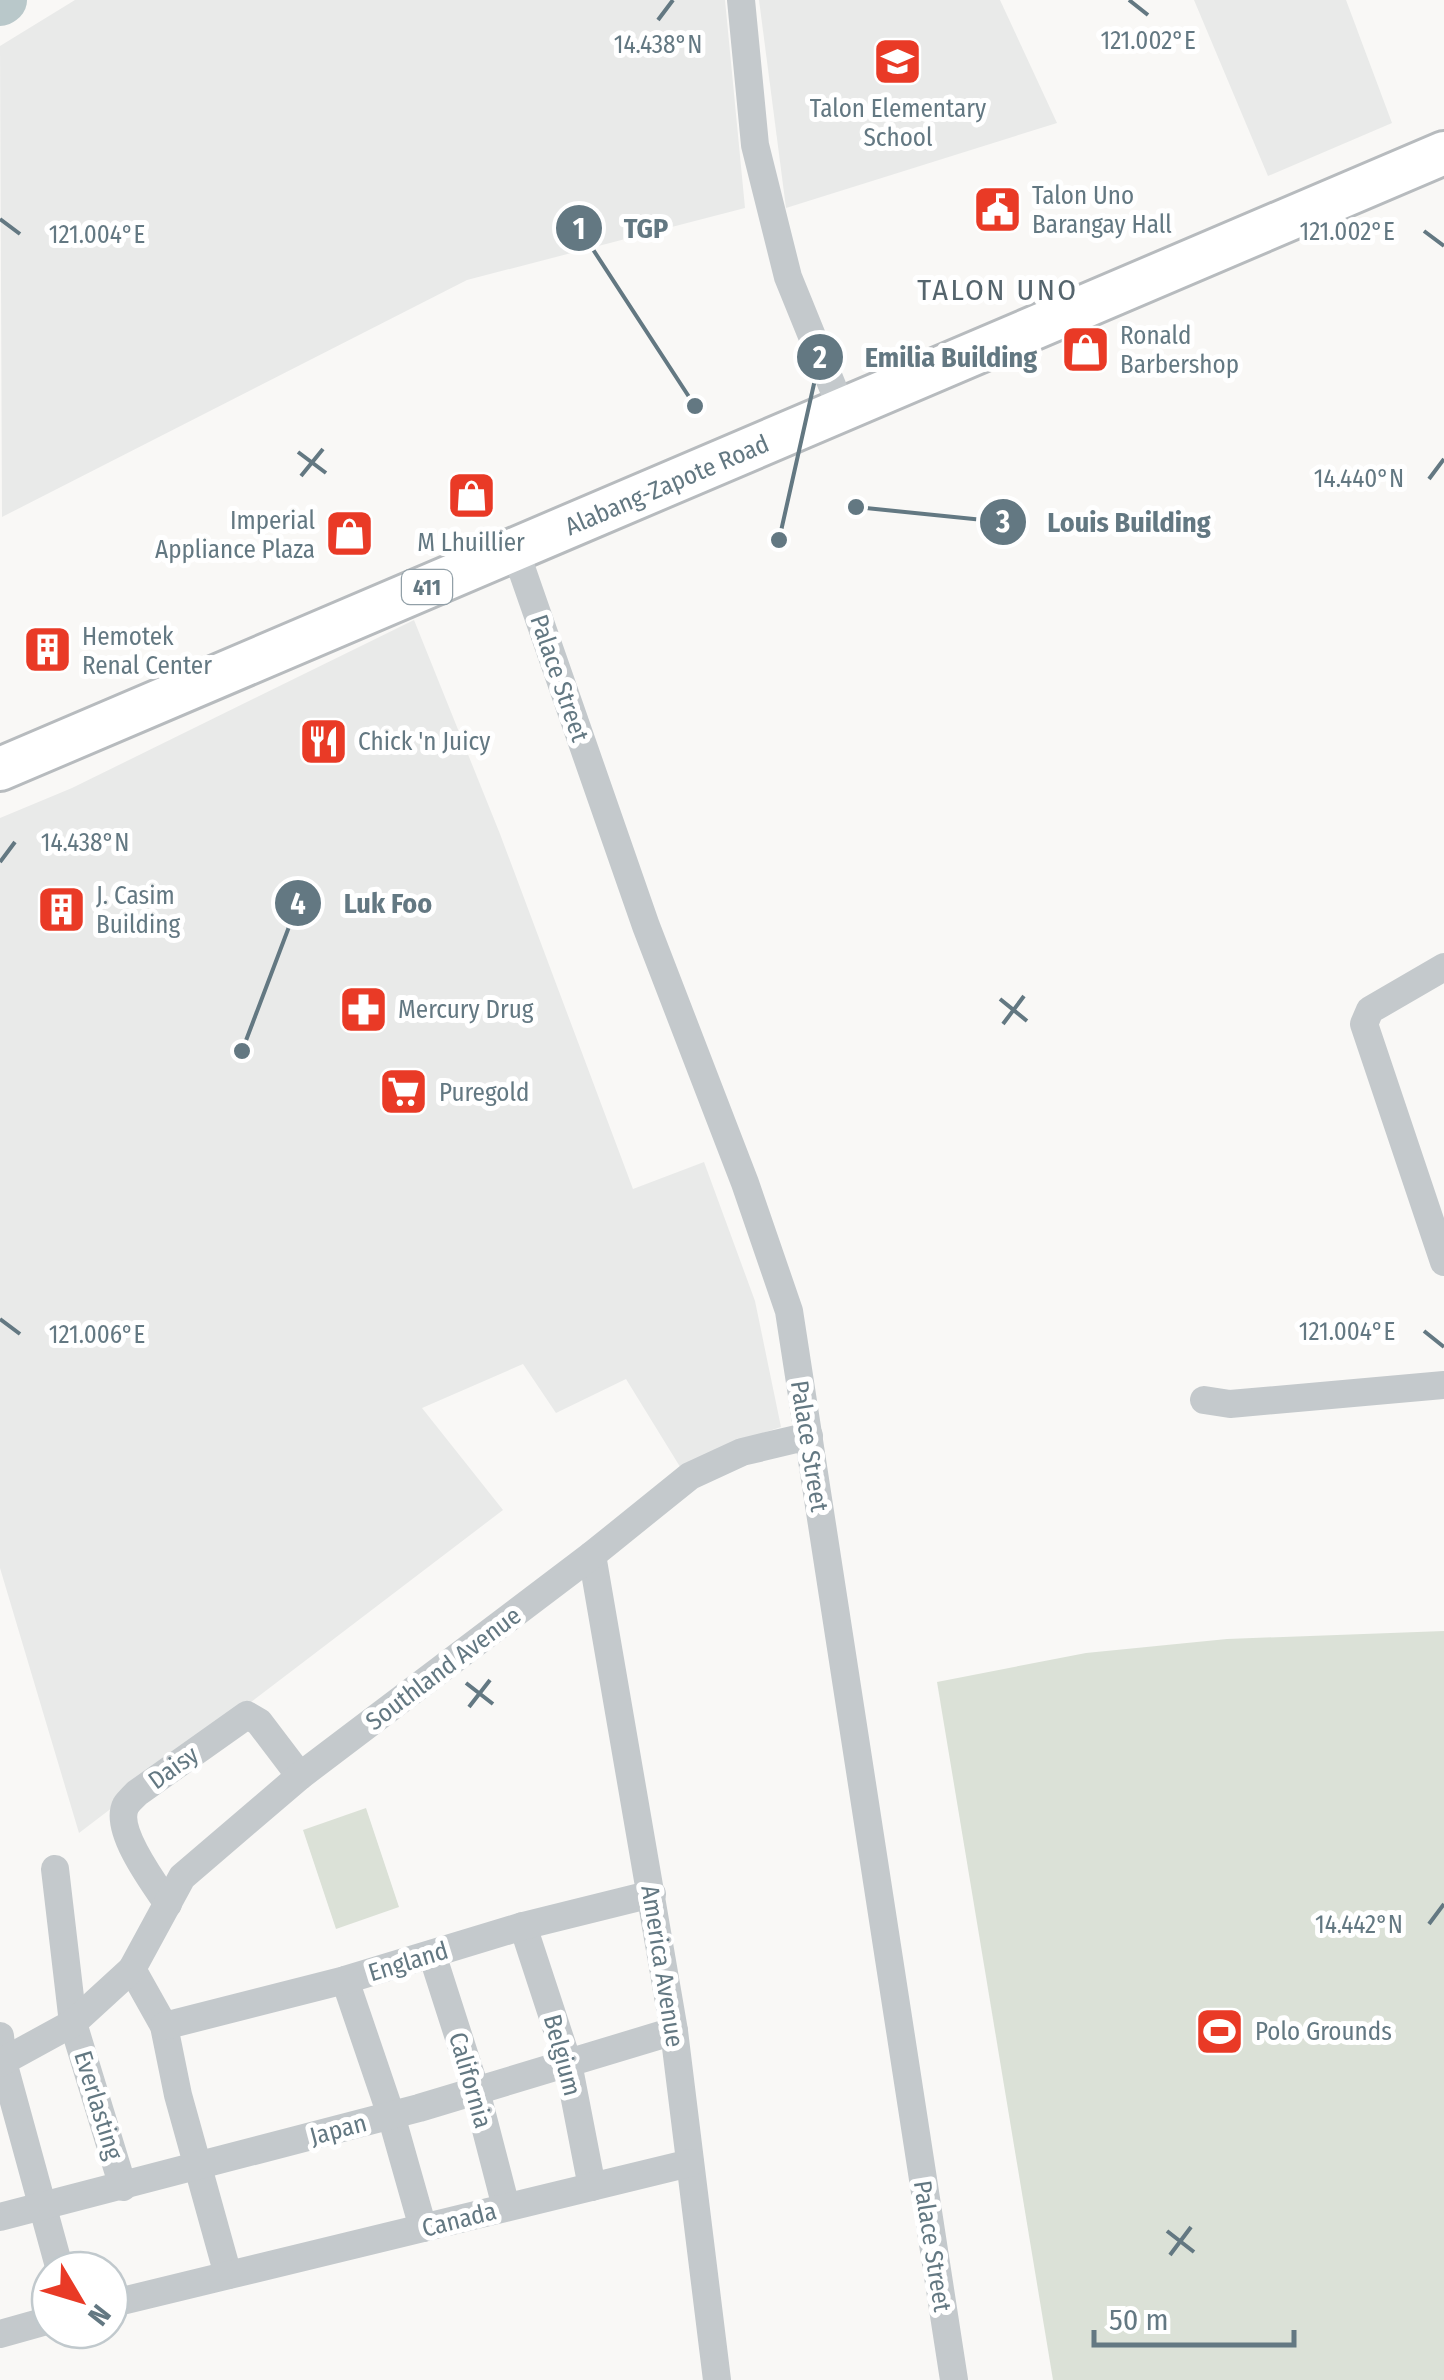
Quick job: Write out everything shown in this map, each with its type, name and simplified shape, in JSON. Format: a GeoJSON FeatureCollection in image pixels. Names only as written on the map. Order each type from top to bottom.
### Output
{"type":"FeatureCollection","features":[{"type":"Feature","properties":{"kind":"highway","name":"Alabang-Zapote Road"},"geometry":{"type":"LineString","coordinates":[[0,769],[1444,152]]}},
{"type":"Feature","properties":{"kind":"street"},"geometry":{"type":"LineString","coordinates":[[741,0],[755,145],[788,276],[842,410]]}},
{"type":"Feature","properties":{"kind":"street","name":"Palace Street"},"geometry":{"type":"LineString","coordinates":[[515,550],[646,926],[745,1183],[789,1311],[954,2380]]}},
{"type":"Feature","properties":{"kind":"street"},"geometry":{"type":"LineString","coordinates":[[1444,967],[1370,1010],[1364,1024],[1444,1262]]}},
{"type":"Feature","properties":{"kind":"street"},"geometry":{"type":"LineString","coordinates":[[1204,1400],[1230,1404],[1339,1397],[1444,1384]]}},
{"type":"Feature","properties":{"kind":"street","name":"Southland Avenue"},"geometry":{"type":"LineString","coordinates":[[1,2054],[74,2023],[132,1969],[182,1877],[300,1776],[690,1476],[742,1452],[809,1436]]}},
{"type":"Feature","properties":{"kind":"street","name":"America Avenue"},"geometry":{"type":"LineString","coordinates":[[592,1555],[674,2031],[717,2380]]}},
{"type":"Feature","properties":{"kind":"street","name":"Daisy"},"geometry":{"type":"LineString","coordinates":[[168,1904],[146,1871],[124,1824],[126,1804],[137,1793],[244,1715],[259,1722],[300,1776]]}},
{"type":"Feature","properties":{"kind":"street","name":"Everlasting"},"geometry":{"type":"LineString","coordinates":[[54,1869],[74,2023],[124,2187]]}},
{"type":"Feature","properties":{"kind":"street","name":"England"},"geometry":{"type":"LineString","coordinates":[[164,2026],[652,1894]]}},
{"type":"Feature","properties":{"kind":"street","name":"Belgium"},"geometry":{"type":"LineString","coordinates":[[523,1926],[568,2063],[592,2186]]}},
{"type":"Feature","properties":{"kind":"street","name":"California"},"geometry":{"type":"LineString","coordinates":[[432,1954],[476,2091],[506,2208]]}},
{"type":"Feature","properties":{"kind":"street"},"geometry":{"type":"LineString","coordinates":[[132,1969],[164,2026],[178,2095],[228,2275]]}},
{"type":"Feature","properties":{"kind":"street"},"geometry":{"type":"LineString","coordinates":[[344,1980],[391,2115],[423,2228]]}},
{"type":"Feature","properties":{"kind":"street","name":"Japan"},"geometry":{"type":"LineString","coordinates":[[0,2217],[199,2168],[674,2031]]}},
{"type":"Feature","properties":{"kind":"street"},"geometry":{"type":"LineString","coordinates":[[1,2054],[55,2250]]}},
{"type":"Feature","properties":{"kind":"street","name":"Canada"},"geometry":{"type":"LineString","coordinates":[[130,2299],[690,2163]]}},
{"type":"Feature","properties":{"kind":"street"},"geometry":{"type":"LineString","coordinates":[[0,2334],[30,2326]]}},
{"type":"Feature","properties":{"kind":"shaded area"},"geometry":{"type":"Polygon","coordinates":[[[75,0],[725,0],[745,208],[467,280],[2,517],[0,46],[75,0]]]}},
{"type":"Feature","properties":{"kind":"shaded area","name":"Talon Elementary School"},"geometry":{"type":"Polygon","coordinates":[[[759,0],[1000,0],[1057,123],[786,208],[759,0]]]}},
{"type":"Feature","properties":{"kind":"shaded area"},"geometry":{"type":"Polygon","coordinates":[[[1194,0],[1346,0],[1392,123],[1268,176],[1194,0]]]}},
{"type":"Feature","properties":{"kind":"shaded area"},"geometry":{"type":"Polygon","coordinates":[[[414,620],[500,834],[633,1189],[704,1162],[755,1301],[781,1427],[742,1440],[682,1470],[626,1379],[556,1413],[523,1364],[422,1408],[503,1510],[79,1833],[0,1568],[0,818],[72,788],[414,620]]]}},
{"type":"Feature","properties":{"kind":"shaded area","name":"Polo Grounds"},"geometry":{"type":"Polygon","coordinates":[[[1444,1631],[1444,2380],[1053,2380],[937,1682],[1086,1653],[1227,1639],[1444,1631]]]}},
{"type":"Feature","properties":{"kind":"shaded area"},"geometry":{"type":"Polygon","coordinates":[[[366,1808],[399,1907],[336,1929],[303,1830],[366,1808]]]}},
{"type":"Feature","properties":{"kind":"place","name":"Talon Elementary School"},"geometry":{"type":"Point","coordinates":[898,62]}},
{"type":"Feature","properties":{"kind":"place","name":"Talon Uno Barangay Hall"},"geometry":{"type":"Point","coordinates":[997,209]}},
{"type":"Feature","properties":{"kind":"place","name":"Ronald Barbershop"},"geometry":{"type":"Point","coordinates":[1085,349]}},
{"type":"Feature","properties":{"kind":"place","name":"TGP"},"geometry":{"type":"Point","coordinates":[695,406]}},
{"type":"Feature","properties":{"kind":"place","name":"M Lhuillier"},"geometry":{"type":"Point","coordinates":[471,496]}},
{"type":"Feature","properties":{"kind":"place","name":"Louis Building"},"geometry":{"type":"Point","coordinates":[856,507]}},
{"type":"Feature","properties":{"kind":"place","name":"Imperial Appliance Plaza"},"geometry":{"type":"Point","coordinates":[350,534]}},
{"type":"Feature","properties":{"kind":"place","name":"Emilia Building"},"geometry":{"type":"Point","coordinates":[779,540]}},
{"type":"Feature","properties":{"kind":"place","name":"Hemotek Renal Center"},"geometry":{"type":"Point","coordinates":[47,650]}},
{"type":"Feature","properties":{"kind":"place","name":"Chick 'n Juicy"},"geometry":{"type":"Point","coordinates":[323,741]}},
{"type":"Feature","properties":{"kind":"place","name":"J. Casim Building"},"geometry":{"type":"Point","coordinates":[61,909]}},
{"type":"Feature","properties":{"kind":"place","name":"Mercury Drug"},"geometry":{"type":"Point","coordinates":[363,1009]}},
{"type":"Feature","properties":{"kind":"place","name":"Luk Foo"},"geometry":{"type":"Point","coordinates":[242,1051]}},
{"type":"Feature","properties":{"kind":"place","name":"Puregold"},"geometry":{"type":"Point","coordinates":[404,1092]}},
{"type":"Feature","properties":{"kind":"place","name":"Polo Grounds"},"geometry":{"type":"Point","coordinates":[1220,2031]}},
{"type":"Feature","properties":{"kind":"district","name":"TALON UNO"},"geometry":{"type":"Point","coordinates":[998,290]}}]}
